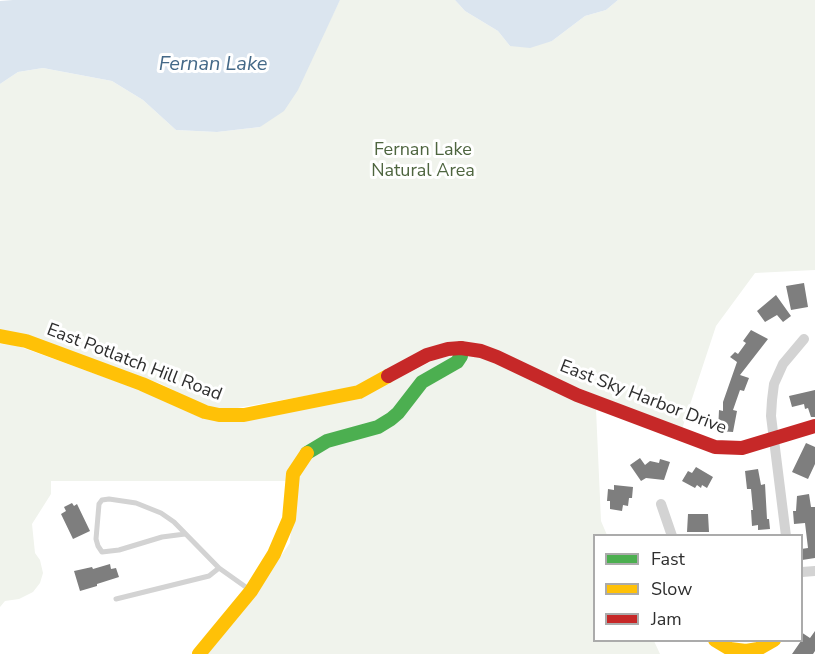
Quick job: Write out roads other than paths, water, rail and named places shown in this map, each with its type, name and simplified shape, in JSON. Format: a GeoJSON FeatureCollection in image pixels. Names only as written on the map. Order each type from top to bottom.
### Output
{"type":"FeatureCollection","features":[{"type":"Feature","properties":{"kind":"street","name":"East Potlatch Hill Road"},"geometry":{"type":"LineString","coordinates":[[0,336],[26,341],[118,375],[205,412],[231,416],[255,414],[359,392],[427,355],[461,348]]}},
{"type":"Feature","properties":{"kind":"street"},"geometry":{"type":"LineString","coordinates":[[786,534],[771,416],[774,384],[778,373],[789,354],[804,339]]}},
{"type":"Feature","properties":{"kind":"street","name":"East Sky Harbor Drive"},"geometry":{"type":"LineString","coordinates":[[461,348],[481,351],[497,357],[577,395],[715,447],[742,448],[815,426]]}},
{"type":"Feature","properties":{"kind":"street"},"geometry":{"type":"LineString","coordinates":[[199,654],[251,591],[266,568],[288,526],[292,474],[304,454],[327,441],[378,427],[391,419],[422,381],[450,368],[457,362],[461,356],[461,348]]}},
{"type":"Feature","properties":{"kind":"street"},"geometry":{"type":"LineString","coordinates":[[661,504],[671,534]]}},
{"type":"Feature","properties":{"kind":"street"},"geometry":{"type":"LineString","coordinates":[[719,642],[734,652],[758,649],[770,642]]}},
{"type":"Feature","properties":{"kind":"lane"},"geometry":{"type":"LineString","coordinates":[[184,534],[102,552],[96,539],[99,504],[102,500],[109,499],[136,503],[161,513],[174,522],[219,568],[251,591]]}},
{"type":"Feature","properties":{"kind":"lane"},"geometry":{"type":"LineString","coordinates":[[116,599],[210,576],[219,568]]}},
{"type":"Feature","properties":{"kind":"water","name":"Fernan Lake"},"geometry":{"type":"Polygon","coordinates":[[[340,0],[298,90],[284,111],[260,127],[217,132],[176,130],[143,100],[112,81],[43,68],[18,72],[0,84],[0,1],[340,0]]]}},
{"type":"Feature","properties":{"kind":"water"},"geometry":{"type":"Polygon","coordinates":[[[455,0],[618,0],[606,10],[585,16],[552,41],[530,48],[510,46],[498,31],[465,11],[455,0]]]}},
{"type":"Feature","properties":{"kind":"park label","name":"Fernan Lake Natural Area"},"geometry":{"type":"Point","coordinates":[423,161]}}]}
